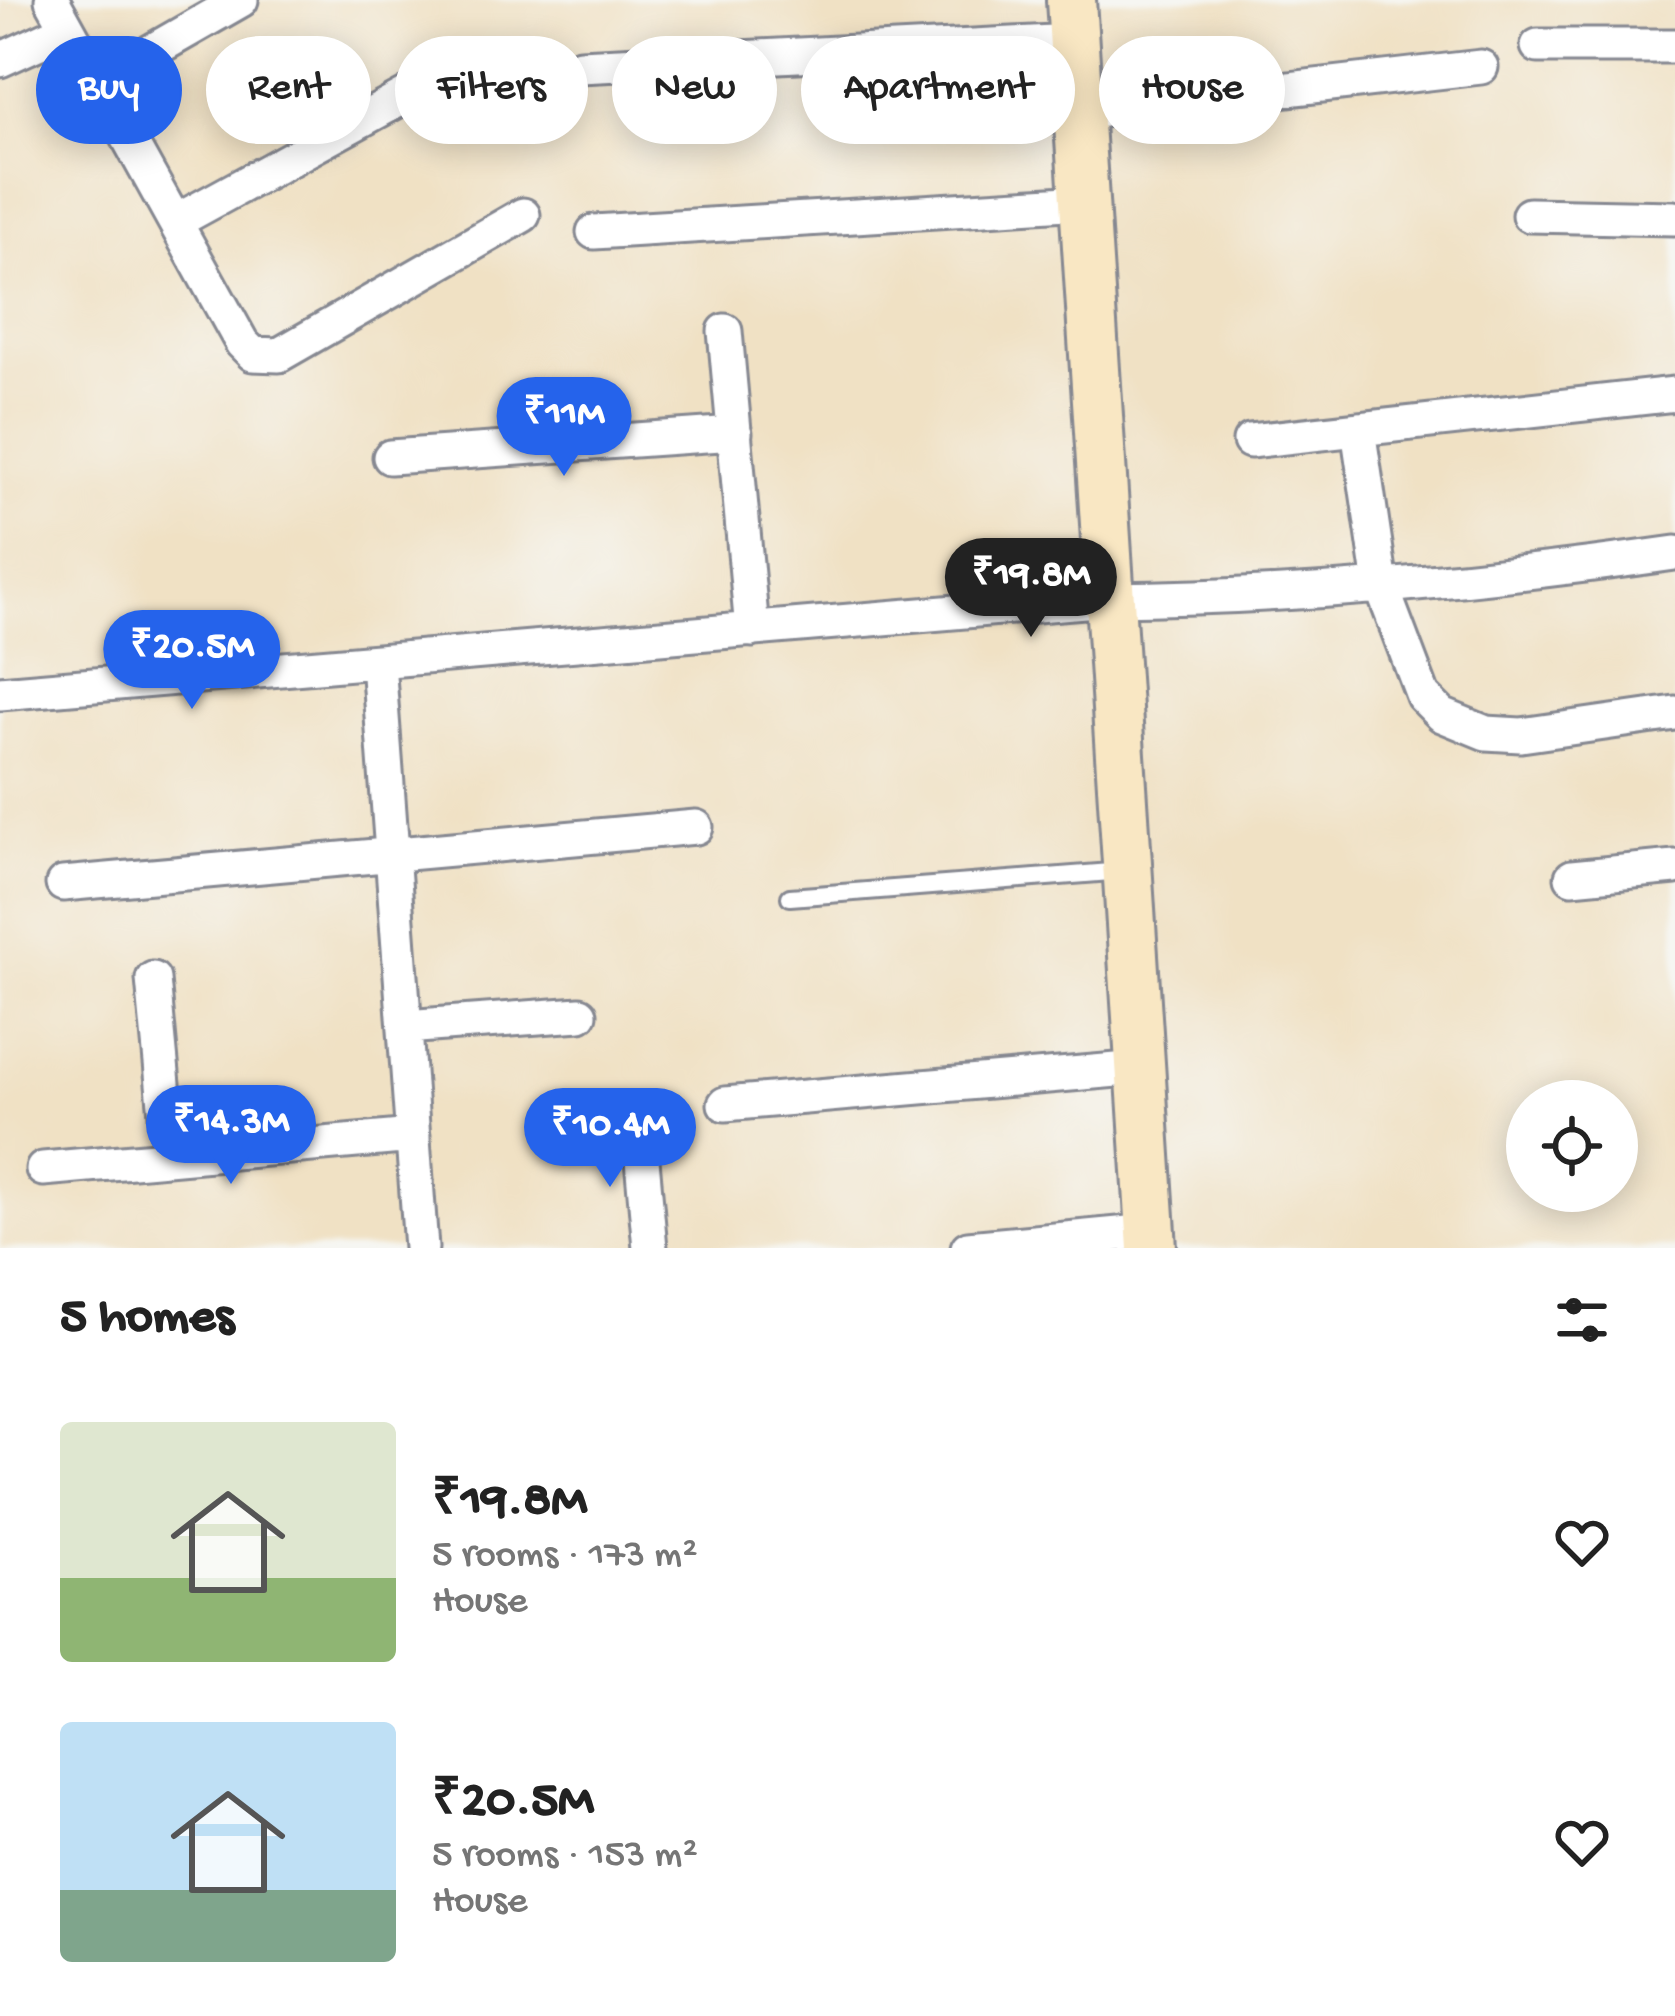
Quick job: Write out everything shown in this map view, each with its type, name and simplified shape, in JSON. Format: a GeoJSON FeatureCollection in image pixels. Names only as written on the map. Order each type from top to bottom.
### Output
{"type":"FeatureCollection","features":[{"type":"Feature","properties":{"kind":"street"},"geometry":{"type":"LineString","coordinates":[[177,36],[241,0]]}},
{"type":"Feature","properties":{"kind":"street"},"geometry":{"type":"LineString","coordinates":[[0,60],[60,15]]}},
{"type":"Feature","properties":{"kind":"street"},"geometry":{"type":"LineString","coordinates":[[588,65],[1072,20],[1152,1239],[968,1248]]}},
{"type":"Feature","properties":{"kind":"street"},"geometry":{"type":"LineString","coordinates":[[1538,46],[1675,46]]}},
{"type":"Feature","properties":{"kind":"street"},"geometry":{"type":"LineString","coordinates":[[1077,113],[1481,67]]}},
{"type":"Feature","properties":{"kind":"street"},"geometry":{"type":"LineString","coordinates":[[175,222],[395,102]]}},
{"type":"Feature","properties":{"kind":"street"},"geometry":{"type":"LineString","coordinates":[[131,144],[242,343],[254,354],[267,357],[279,356],[523,214]]}},
{"type":"Feature","properties":{"kind":"street"},"geometry":{"type":"LineString","coordinates":[[593,232],[1083,202]]}},
{"type":"Feature","properties":{"kind":"street"},"geometry":{"type":"LineString","coordinates":[[1529,215],[1675,218]]}},
{"type":"Feature","properties":{"kind":"street"},"geometry":{"type":"LineString","coordinates":[[725,331],[752,630]]}},
{"type":"Feature","properties":{"kind":"street"},"geometry":{"type":"LineString","coordinates":[[1250,441],[1675,394]]}},
{"type":"Feature","properties":{"kind":"street"},"geometry":{"type":"LineString","coordinates":[[1358,429],[1381,585],[1423,696],[1442,715],[1486,733],[1521,735],[1675,713]]}},
{"type":"Feature","properties":{"kind":"street"},"geometry":{"type":"LineString","coordinates":[[390,457],[734,433]]}},
{"type":"Feature","properties":{"kind":"street"},"geometry":{"type":"LineString","coordinates":[[0,693],[1108,599],[1214,598],[1528,574],[1675,553]]}},
{"type":"Feature","properties":{"kind":"street"},"geometry":{"type":"LineString","coordinates":[[378,662],[421,1248]]}},
{"type":"Feature","properties":{"kind":"street"},"geometry":{"type":"LineString","coordinates":[[63,884],[696,827]]}},
{"type":"Feature","properties":{"kind":"street"},"geometry":{"type":"LineString","coordinates":[[1572,877],[1675,867]]}},
{"type":"Feature","properties":{"kind":"street"},"geometry":{"type":"LineString","coordinates":[[153,979],[170,1157]]}},
{"type":"Feature","properties":{"kind":"street"},"geometry":{"type":"LineString","coordinates":[[405,1027],[580,1014]]}},
{"type":"Feature","properties":{"kind":"street"},"geometry":{"type":"LineString","coordinates":[[725,1104],[1140,1068]]}},
{"type":"Feature","properties":{"kind":"street"},"geometry":{"type":"LineString","coordinates":[[639,1127],[650,1248]]}},
{"type":"Feature","properties":{"kind":"street"},"geometry":{"type":"LineString","coordinates":[[43,1168],[413,1136]]}},
{"type":"Feature","properties":{"kind":"lane"},"geometry":{"type":"LineString","coordinates":[[790,897],[1126,871]]}}]}
